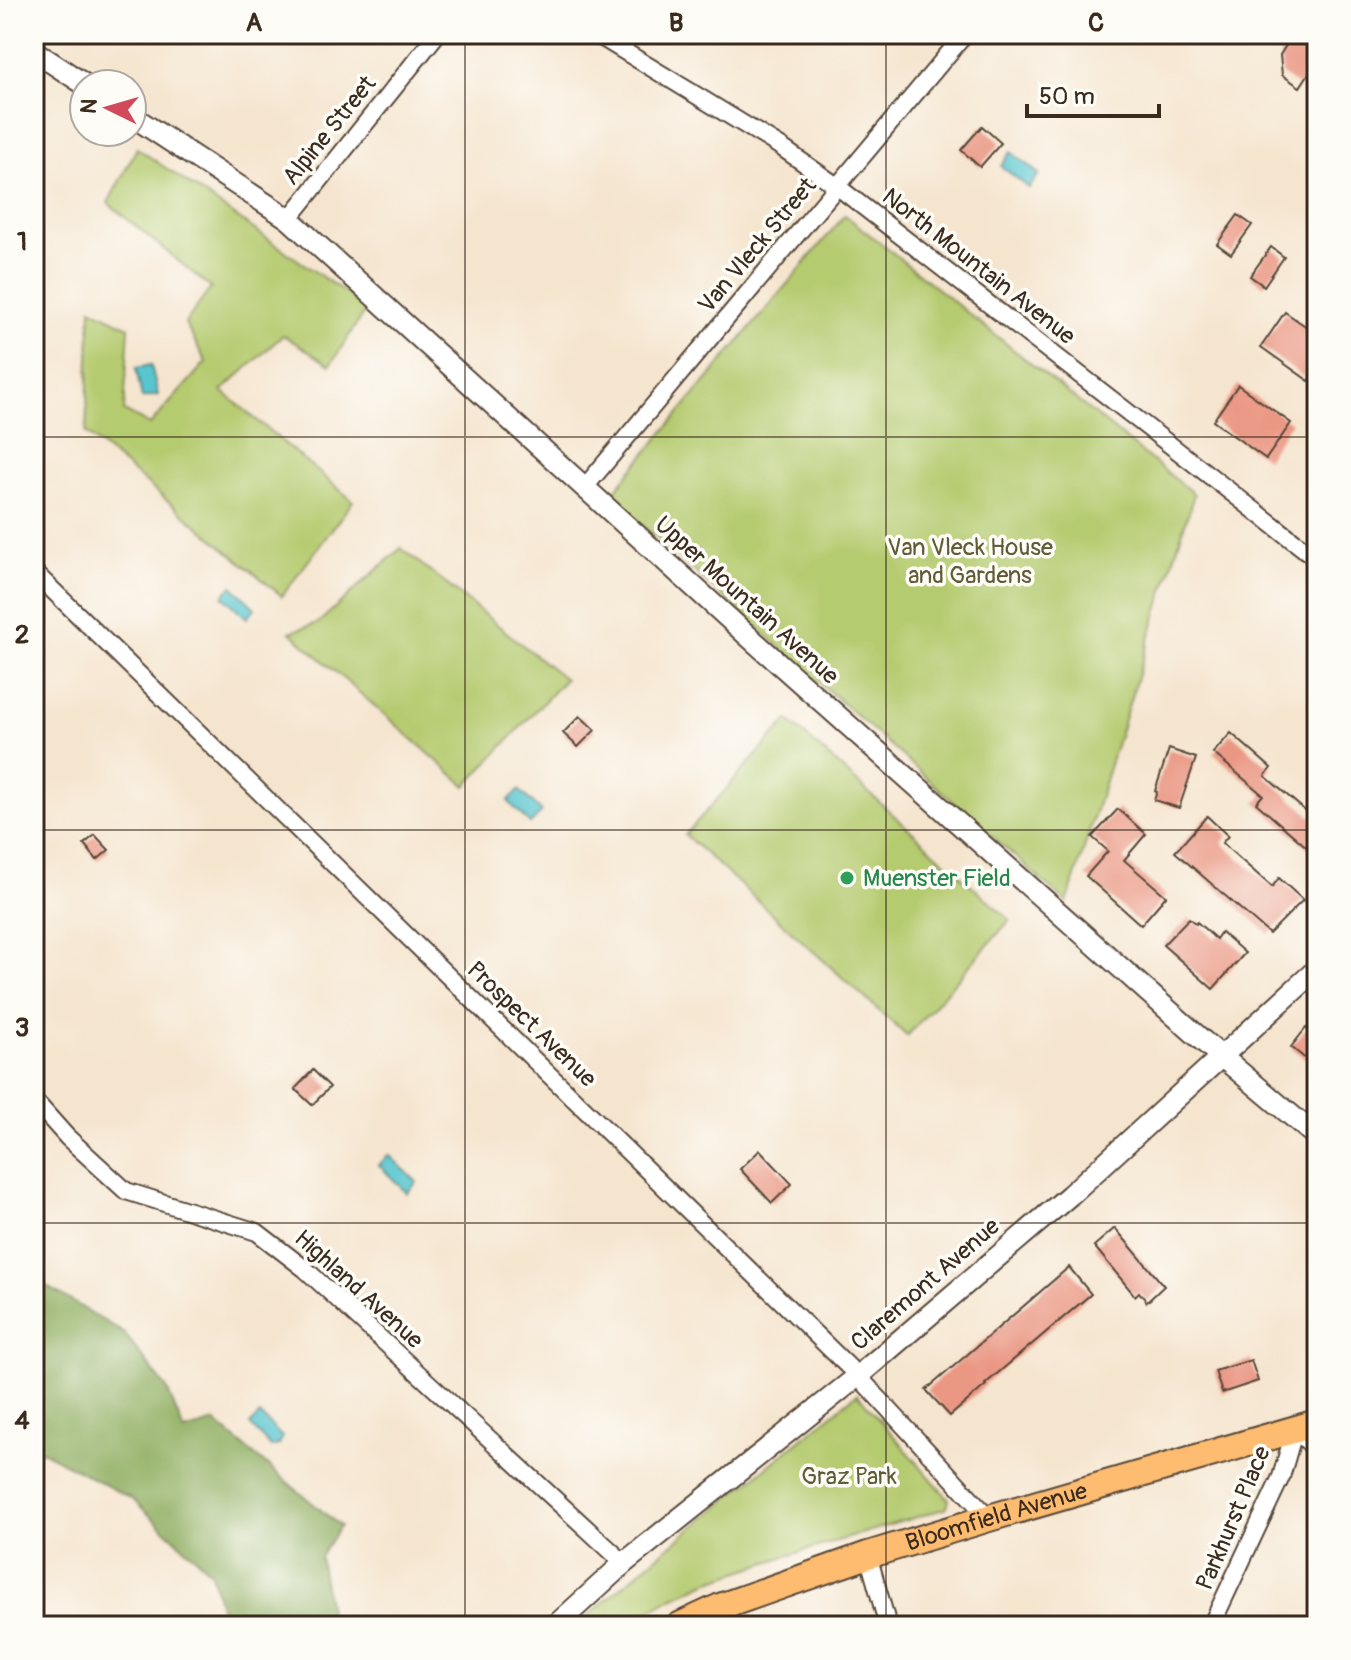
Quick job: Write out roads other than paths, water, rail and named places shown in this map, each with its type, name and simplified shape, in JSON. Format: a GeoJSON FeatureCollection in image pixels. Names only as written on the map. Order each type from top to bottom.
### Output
{"type":"FeatureCollection","features":[{"type":"Feature","properties":{"kind":"main road","name":"Bloomfield Avenue"},"geometry":{"type":"LineString","coordinates":[[679,1626],[720,1607],[868,1555],[1306,1426]]}},
{"type":"Feature","properties":{"kind":"street","name":"Alpine Street"},"geometry":{"type":"LineString","coordinates":[[289,219],[437,34]]}},
{"type":"Feature","properties":{"kind":"street","name":"North Mountain Avenue"},"geometry":{"type":"LineString","coordinates":[[596,34],[781,147],[838,187],[1317,559]]}},
{"type":"Feature","properties":{"kind":"street","name":"Van Vleck Street"},"geometry":{"type":"LineString","coordinates":[[585,487],[965,34]]}},
{"type":"Feature","properties":{"kind":"street"},"geometry":{"type":"LineString","coordinates":[[34,51],[68,73]]}},
{"type":"Feature","properties":{"kind":"street","name":"Upper Mountain Avenue"},"geometry":{"type":"LineString","coordinates":[[148,126],[289,219],[759,647],[1203,1041],[1317,1137]]}},
{"type":"Feature","properties":{"kind":"street","name":"Prospect Avenue"},"geometry":{"type":"LineString","coordinates":[[34,572],[858,1376],[989,1518]]}},
{"type":"Feature","properties":{"kind":"street","name":"Claremont Avenue"},"geometry":{"type":"LineString","coordinates":[[555,1626],[624,1563],[858,1376],[1070,1195],[1317,969]]}},
{"type":"Feature","properties":{"kind":"street","name":"Highland Avenue"},"geometry":{"type":"LineString","coordinates":[[34,1100],[67,1137],[126,1191],[257,1232],[305,1269],[624,1563]]}},
{"type":"Feature","properties":{"kind":"street"},"geometry":{"type":"LineString","coordinates":[[1306,1426],[1317,1451]]}},
{"type":"Feature","properties":{"kind":"street","name":"Parkhurst Place"},"geometry":{"type":"LineString","coordinates":[[1211,1626],[1306,1426]]}},
{"type":"Feature","properties":{"kind":"street"},"geometry":{"type":"LineString","coordinates":[[868,1555],[888,1626]]}},
{"type":"Feature","properties":{"kind":"water"},"geometry":{"type":"Polygon","coordinates":[[[1011,152],[1039,174],[1029,188],[1001,166],[1011,152]]]}},
{"type":"Feature","properties":{"kind":"water"},"geometry":{"type":"Polygon","coordinates":[[[151,365],[158,395],[142,398],[136,368],[151,365]]]}},
{"type":"Feature","properties":{"kind":"water"},"geometry":{"type":"Polygon","coordinates":[[[232,586],[255,608],[247,618],[223,596],[232,586]]]}},
{"type":"Feature","properties":{"kind":"water"},"geometry":{"type":"Polygon","coordinates":[[[519,790],[542,812],[530,824],[508,801],[519,790]]]}},
{"type":"Feature","properties":{"kind":"water"},"geometry":{"type":"Polygon","coordinates":[[[389,1155],[417,1182],[407,1193],[379,1165],[389,1155]]]}},
{"type":"Feature","properties":{"kind":"water"},"geometry":{"type":"Polygon","coordinates":[[[260,1415],[282,1437],[279,1445],[271,1447],[250,1425],[260,1415]]]}},
{"type":"Feature","properties":{"kind":"place","name":"Muenster Field"},"geometry":{"type":"Point","coordinates":[847,878]}},
{"type":"Feature","properties":{"kind":"park label","name":"Van Vleck House and Gardens"},"geometry":{"type":"Point","coordinates":[970,561]}},
{"type":"Feature","properties":{"kind":"park label","name":"Graz Park"},"geometry":{"type":"Point","coordinates":[849,1476]}}]}
